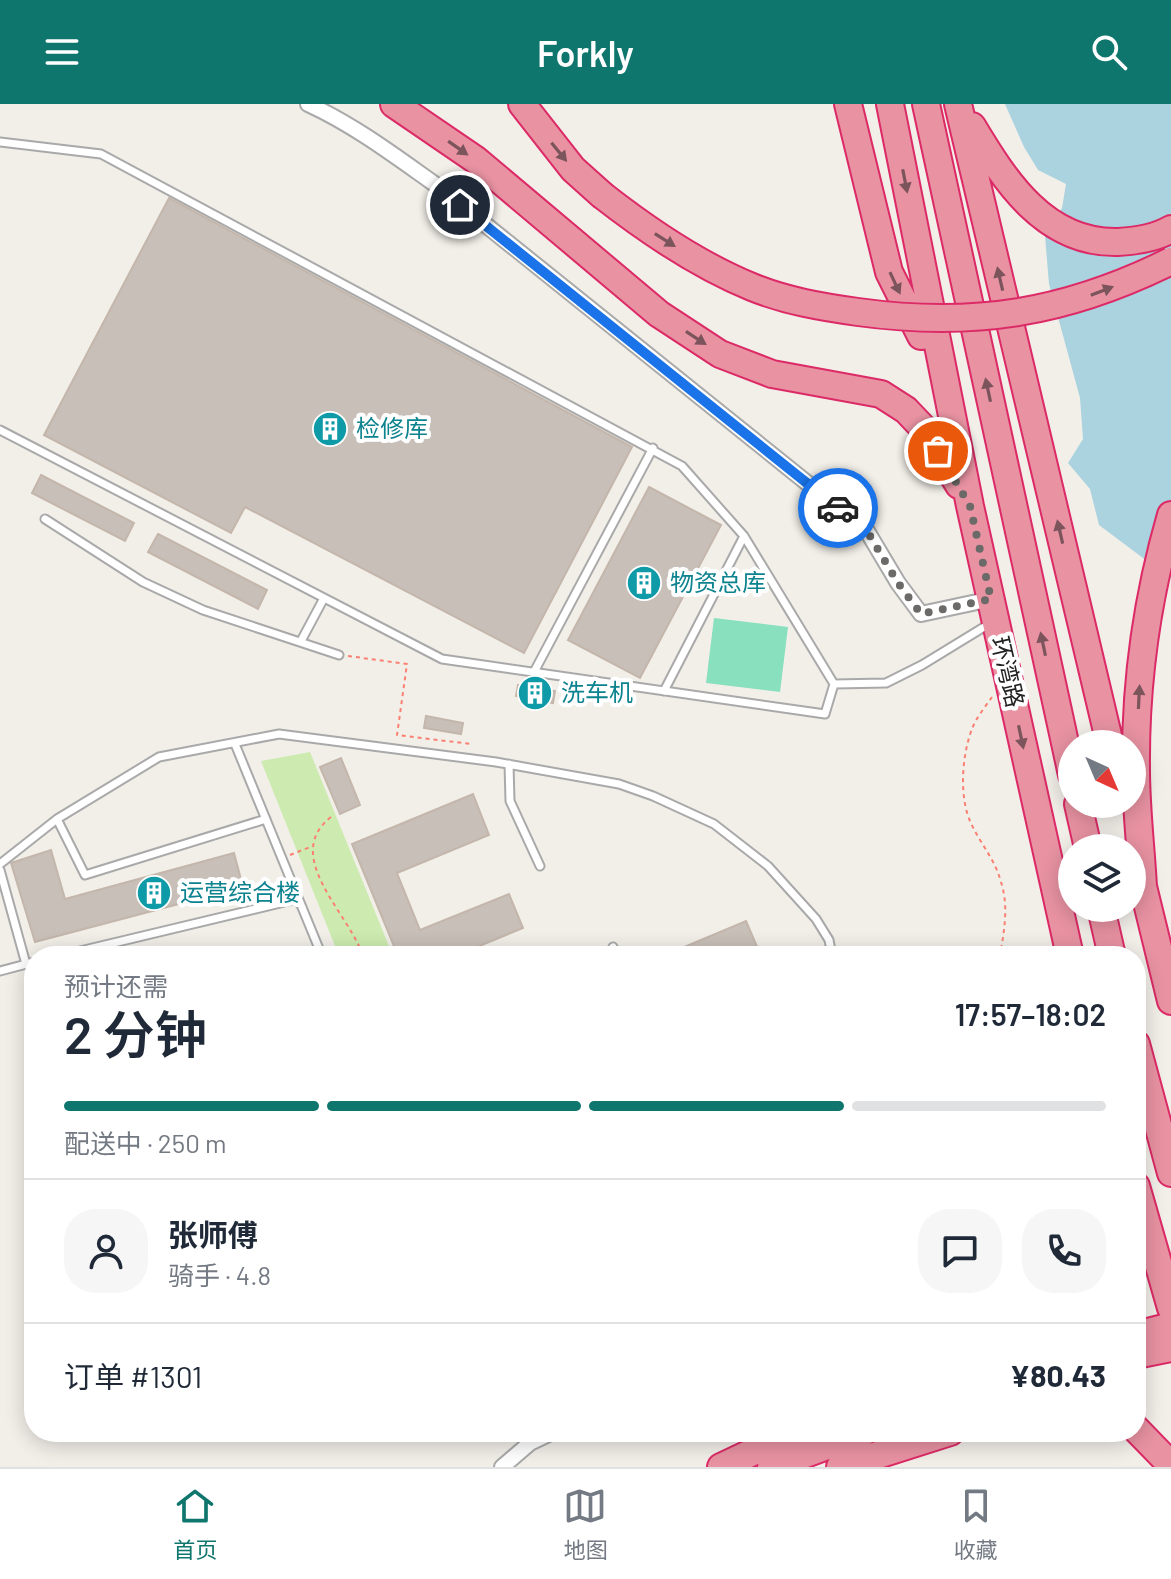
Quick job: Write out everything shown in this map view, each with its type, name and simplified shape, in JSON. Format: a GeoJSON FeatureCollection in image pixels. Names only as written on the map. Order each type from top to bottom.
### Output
{"type":"FeatureCollection","features":[{"type":"Feature","properties":{"kind":"highway"},"geometry":{"type":"LineString","coordinates":[[394,104],[476,160],[659,314],[720,354],[772,374],[881,394],[906,410],[925,430],[970,506]]}},
{"type":"Feature","properties":{"kind":"highway"},"geometry":{"type":"LineString","coordinates":[[522,104],[573,169],[640,224],[691,257],[751,286],[796,302],[880,315],[960,319],[1010,315],[1094,295],[1171,261]]}},
{"type":"Feature","properties":{"kind":"highway"},"geometry":{"type":"LineString","coordinates":[[848,104],[889,272],[946,386]]}},
{"type":"Feature","properties":{"kind":"highway","name":"环湾路"},"geometry":{"type":"LineString","coordinates":[[890,104],[970,506],[1068,946]]}},
{"type":"Feature","properties":{"kind":"highway","name":"环湾路"},"geometry":{"type":"LineString","coordinates":[[926,104],[1062,730]]}},
{"type":"Feature","properties":{"kind":"highway"},"geometry":{"type":"LineString","coordinates":[[958,104],[1013,190],[1043,218],[1075,235],[1104,242],[1131,241],[1163,234],[1171,229]]}},
{"type":"Feature","properties":{"kind":"highway"},"geometry":{"type":"LineString","coordinates":[[958,104],[1107,730]]}},
{"type":"Feature","properties":{"kind":"highway"},"geometry":{"type":"LineString","coordinates":[[1140,834],[1136,770],[1145,626],[1159,555],[1171,515]]}},
{"type":"Feature","properties":{"kind":"highway"},"geometry":{"type":"LineString","coordinates":[[1146,899],[1171,1001]]}},
{"type":"Feature","properties":{"kind":"highway"},"geometry":{"type":"LineString","coordinates":[[1104,922],[1110,946]]}},
{"type":"Feature","properties":{"kind":"highway"},"geometry":{"type":"LineString","coordinates":[[1146,1069],[1171,1121]]}},
{"type":"Feature","properties":{"kind":"highway"},"geometry":{"type":"LineString","coordinates":[[1146,1080],[1171,1173]]}},
{"type":"Feature","properties":{"kind":"highway"},"geometry":{"type":"LineString","coordinates":[[1146,1221],[1171,1308]]}},
{"type":"Feature","properties":{"kind":"highway"},"geometry":{"type":"LineString","coordinates":[[1146,1332],[1171,1326]]}},
{"type":"Feature","properties":{"kind":"highway"},"geometry":{"type":"LineString","coordinates":[[1146,1353],[1171,1348]]}},
{"type":"Feature","properties":{"kind":"highway"},"geometry":{"type":"LineString","coordinates":[[1146,1439],[1171,1465]]}},
{"type":"Feature","properties":{"kind":"highway"},"geometry":{"type":"LineString","coordinates":[[721,1467],[774,1442]]}},
{"type":"Feature","properties":{"kind":"highway"},"geometry":{"type":"LineString","coordinates":[[771,1467],[837,1442]]}},
{"type":"Feature","properties":{"kind":"highway"},"geometry":{"type":"LineString","coordinates":[[813,1467],[874,1442]]}},
{"type":"Feature","properties":{"kind":"highway"},"geometry":{"type":"LineString","coordinates":[[840,1467],[919,1442]]}},
{"type":"Feature","properties":{"kind":"street"},"geometry":{"type":"LineString","coordinates":[[308,104],[386,150],[436,185],[867,531],[921,614],[993,610]]}},
{"type":"Feature","properties":{"kind":"street"},"geometry":{"type":"LineString","coordinates":[[502,1467],[532,1442]]}},
{"type":"Feature","properties":{"kind":"lane"},"geometry":{"type":"LineString","coordinates":[[0,142],[101,154],[682,466],[744,536],[834,684],[825,714],[442,659],[0,430]]}},
{"type":"Feature","properties":{"kind":"lane"},"geometry":{"type":"LineString","coordinates":[[534,672],[653,448]]}},
{"type":"Feature","properties":{"kind":"lane"},"geometry":{"type":"LineString","coordinates":[[45,519],[143,582],[203,610],[339,655]]}},
{"type":"Feature","properties":{"kind":"lane"},"geometry":{"type":"LineString","coordinates":[[664,691],[744,536]]}},
{"type":"Feature","properties":{"kind":"lane"},"geometry":{"type":"LineString","coordinates":[[301,641],[324,598]]}},
{"type":"Feature","properties":{"kind":"lane"},"geometry":{"type":"LineString","coordinates":[[834,684],[886,683],[922,665],[993,610]]}},
{"type":"Feature","properties":{"kind":"lane"},"geometry":{"type":"LineString","coordinates":[[0,864],[57,819],[159,757],[279,734],[509,764],[619,784],[653,796],[714,824],[768,866],[816,919],[830,946]]}},
{"type":"Feature","properties":{"kind":"lane"},"geometry":{"type":"LineString","coordinates":[[235,744],[318,946]]}},
{"type":"Feature","properties":{"kind":"lane"},"geometry":{"type":"LineString","coordinates":[[509,764],[510,801],[540,866]]}},
{"type":"Feature","properties":{"kind":"lane"},"geometry":{"type":"LineString","coordinates":[[57,819],[85,875],[266,819]]}},
{"type":"Feature","properties":{"kind":"lane"},"geometry":{"type":"LineString","coordinates":[[0,870],[25,946]]}},
{"type":"Feature","properties":{"kind":"lane"},"geometry":{"type":"LineString","coordinates":[[101,946],[297,899],[302,907]]}},
{"type":"Feature","properties":{"kind":"lane"},"geometry":{"type":"LineString","coordinates":[[0,971],[24,965]]}},
{"type":"Feature","properties":{"kind":"path"},"geometry":{"type":"LineString","coordinates":[[339,655],[407,664],[397,735],[471,744]]}},
{"type":"Feature","properties":{"kind":"path"},"geometry":{"type":"LineString","coordinates":[[1002,946],[1006,922],[1002,884],[965,805],[964,762],[972,728],[1007,672]]}},
{"type":"Feature","properties":{"kind":"path"},"geometry":{"type":"LineString","coordinates":[[331,817],[317,830],[312,846],[313,858],[321,881],[358,946]]}},
{"type":"Feature","properties":{"kind":"path"},"geometry":{"type":"LineString","coordinates":[[282,858],[312,846]]}},
{"type":"Feature","properties":{"kind":"green space"},"geometry":{"type":"Polygon","coordinates":[[[714,618],[788,627],[780,692],[706,683],[714,618]]]}},
{"type":"Feature","properties":{"kind":"green space"},"geometry":{"type":"Polygon","coordinates":[[[310,752],[389,946],[335,946],[261,761],[310,752]]]}},
{"type":"Feature","properties":{"kind":"water"},"geometry":{"type":"Polygon","coordinates":[[[1005,104],[1171,104],[1171,579],[1099,525],[1090,489],[1068,463],[1083,439],[1080,398],[1049,284],[1045,236],[1062,208],[1066,184],[1038,170],[1005,104]]]}},
{"type":"Feature","properties":{"kind":"building","name":"检修库"},"geometry":{"type":"Polygon","coordinates":[[[169,198],[632,447],[524,653],[245,507],[231,533],[44,435],[169,198]]]}},
{"type":"Feature","properties":{"kind":"building"},"geometry":{"type":"Polygon","coordinates":[[[41,475],[134,523],[125,541],[32,493],[41,475]]]}},
{"type":"Feature","properties":{"kind":"building","name":"物资总库"},"geometry":{"type":"Polygon","coordinates":[[[649,487],[721,525],[640,678],[568,640],[649,487]]]}},
{"type":"Feature","properties":{"kind":"building"},"geometry":{"type":"Polygon","coordinates":[[[158,534],[267,590],[258,609],[148,552],[158,534]]]}},
{"type":"Feature","properties":{"kind":"building","name":"洗车机"},"geometry":{"type":"Polygon","coordinates":[[[518,685],[555,691],[553,703],[516,696],[518,685]]]}},
{"type":"Feature","properties":{"kind":"building"},"geometry":{"type":"Polygon","coordinates":[[[426,716],[463,723],[461,734],[424,728],[426,716]]]}},
{"type":"Feature","properties":{"kind":"building"},"geometry":{"type":"Polygon","coordinates":[[[341,758],[360,805],[340,814],[320,767],[341,758]]]}},
{"type":"Feature","properties":{"kind":"building"},"geometry":{"type":"Polygon","coordinates":[[[473,794],[489,835],[397,873],[420,930],[509,894],[523,928],[479,946],[394,946],[352,844],[473,794]]]}},
{"type":"Feature","properties":{"kind":"building","name":"运营综合楼"},"geometry":{"type":"Polygon","coordinates":[[[51,850],[65,899],[234,853],[243,887],[35,942],[11,863],[51,850]]]}},
{"type":"Feature","properties":{"kind":"building"},"geometry":{"type":"Polygon","coordinates":[[[746,921],[757,946],[687,946],[746,921]]]}},
{"type":"Feature","properties":{"kind":"way so far"},"geometry":{"type":"LineString","coordinates":[[838,508],[867,531],[921,614],[991,599],[970,506],[938,451]]}},
{"type":"Feature","properties":{"kind":"place","name":"检修库"},"geometry":{"type":"Point","coordinates":[330,429]}},
{"type":"Feature","properties":{"kind":"place","name":"物资总库"},"geometry":{"type":"Point","coordinates":[644,583]}},
{"type":"Feature","properties":{"kind":"place","name":"洗车机"},"geometry":{"type":"Point","coordinates":[535,693]}},
{"type":"Feature","properties":{"kind":"place","name":"运营综合楼"},"geometry":{"type":"Point","coordinates":[154,893]}},
{"type":"Feature","properties":{"kind":"route"},"geometry":{"type":"LineString","coordinates":[[460,205],[838,508]]}}]}
